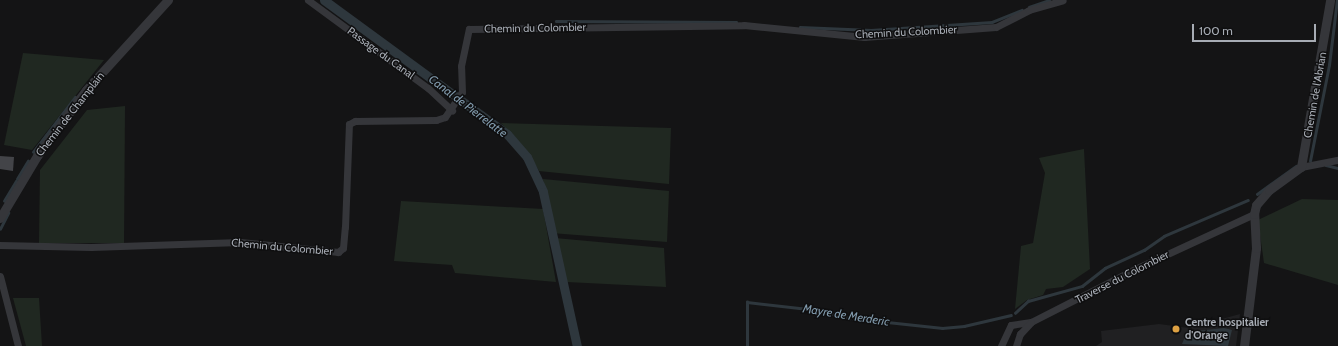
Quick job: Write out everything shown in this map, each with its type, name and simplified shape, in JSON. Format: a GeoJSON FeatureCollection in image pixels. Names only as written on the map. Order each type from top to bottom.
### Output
{"type":"FeatureCollection","features":[{"type":"Feature","properties":{"kind":"street","name":"Chemin de Champlain"},"geometry":{"type":"LineString","coordinates":[[0,218],[37,156],[86,90],[168,0]]}},
{"type":"Feature","properties":{"kind":"street","name":"Passage du Canal"},"geometry":{"type":"LineString","coordinates":[[308,0],[428,88],[452,110]]}},
{"type":"Feature","properties":{"kind":"street","name":"Chemin du Colombier"},"geometry":{"type":"LineString","coordinates":[[0,244],[91,247],[240,242],[338,252],[343,248],[345,227],[349,124],[355,121],[436,120],[445,117],[452,110],[460,96],[461,66],[469,29],[744,25],[864,37],[996,27],[1029,10],[1063,0]]}},
{"type":"Feature","properties":{"kind":"street","name":"Chemin de l'Abrian"},"geometry":{"type":"LineString","coordinates":[[1302,164],[1330,0]]}},
{"type":"Feature","properties":{"kind":"street"},"geometry":{"type":"LineString","coordinates":[[1244,346],[1256,248],[1254,214],[1256,205],[1269,190],[1302,164],[1319,166],[1338,160]]}},
{"type":"Feature","properties":{"kind":"street","name":"Traverse du Colombier"},"geometry":{"type":"LineString","coordinates":[[1001,346],[1005,332],[1011,325],[1031,322],[1135,269],[1254,214]]}},
{"type":"Feature","properties":{"kind":"street"},"geometry":{"type":"LineString","coordinates":[[0,276],[18,346]]}},
{"type":"Feature","properties":{"kind":"street"},"geometry":{"type":"LineString","coordinates":[[1016,346],[1020,334],[1031,322]]}},
{"type":"Feature","properties":{"kind":"shaded area"},"geometry":{"type":"Polygon","coordinates":[[[23,53],[104,60],[32,150],[4,145],[23,53]]]}},
{"type":"Feature","properties":{"kind":"shaded area"},"geometry":{"type":"Polygon","coordinates":[[[125,106],[124,243],[39,243],[40,170],[87,110],[125,106]]]}},
{"type":"Feature","properties":{"kind":"shaded area"},"geometry":{"type":"Polygon","coordinates":[[[501,123],[671,128],[669,184],[539,171],[529,154],[501,123]]]}},
{"type":"Feature","properties":{"kind":"shaded area"},"geometry":{"type":"Polygon","coordinates":[[[1084,149],[1090,269],[1063,287],[1046,289],[1043,295],[1027,300],[1015,309],[1021,246],[1033,243],[1045,173],[1039,158],[1084,149]]]}},
{"type":"Feature","properties":{"kind":"shaded area"},"geometry":{"type":"Polygon","coordinates":[[[543,179],[669,191],[667,242],[551,233],[543,179]]]}},
{"type":"Feature","properties":{"kind":"shaded area"},"geometry":{"type":"Polygon","coordinates":[[[1302,199],[1338,200],[1338,285],[1264,263],[1258,220],[1302,199]]]}},
{"type":"Feature","properties":{"kind":"shaded area"},"geometry":{"type":"Polygon","coordinates":[[[401,201],[543,209],[556,282],[455,273],[452,265],[394,261],[401,201]]]}},
{"type":"Feature","properties":{"kind":"shaded area"},"geometry":{"type":"Polygon","coordinates":[[[555,238],[664,248],[666,287],[567,282],[555,238]]]}},
{"type":"Feature","properties":{"kind":"shaded area"},"geometry":{"type":"Polygon","coordinates":[[[13,298],[39,298],[42,346],[26,346],[13,298]]]}},
{"type":"Feature","properties":{"kind":"shaded area","name":"Centre hospitalier d'Orange"},"geometry":{"type":"Polygon","coordinates":[[[1240,314],[1236,346],[1096,346],[1102,342],[1101,331],[1159,324],[1189,328],[1240,314]]]}},
{"type":"Feature","properties":{"kind":"shaded area"},"geometry":{"type":"Polygon","coordinates":[[[1224,328],[1232,330],[1228,346],[1182,344],[1187,332],[1224,328]]]}},
{"type":"Feature","properties":{"kind":"building"},"geometry":{"type":"Polygon","coordinates":[[[0,156],[14,157],[13,171],[0,169],[0,156]]]}},
{"type":"Feature","properties":{"kind":"waterway","name":"Canal de Pierrelatte"},"geometry":{"type":"LineString","coordinates":[[324,0],[507,134],[527,157],[543,192],[577,346]]}},
{"type":"Feature","properties":{"kind":"waterway"},"geometry":{"type":"LineString","coordinates":[[1029,7],[1049,0]]}},
{"type":"Feature","properties":{"kind":"waterway","name":"Mayre de Merderic"},"geometry":{"type":"LineString","coordinates":[[1310,161],[1329,65],[1337,0]]}},
{"type":"Feature","properties":{"kind":"waterway"},"geometry":{"type":"LineString","coordinates":[[800,27],[871,30],[992,22],[1022,10]]}},
{"type":"Feature","properties":{"kind":"waterway"},"geometry":{"type":"LineString","coordinates":[[556,21],[736,22]]}},
{"type":"Feature","properties":{"kind":"waterway"},"geometry":{"type":"LineString","coordinates":[[33,152],[75,97]]}},
{"type":"Feature","properties":{"kind":"waterway"},"geometry":{"type":"LineString","coordinates":[[17,179],[28,161]]}},
{"type":"Feature","properties":{"kind":"waterway"},"geometry":{"type":"LineString","coordinates":[[1326,165],[1338,168]]}},
{"type":"Feature","properties":{"kind":"waterway","name":"Mayre de Merderic"},"geometry":{"type":"LineString","coordinates":[[1257,194],[1296,166]]}},
{"type":"Feature","properties":{"kind":"waterway"},"geometry":{"type":"LineString","coordinates":[[4,201],[16,181]]}},
{"type":"Feature","properties":{"kind":"waterway","name":"Mayre de Merderic"},"geometry":{"type":"LineString","coordinates":[[1015,313],[1028,301],[1082,286],[1105,268],[1144,250],[1164,236],[1248,200]]}},
{"type":"Feature","properties":{"kind":"waterway"},"geometry":{"type":"LineString","coordinates":[[0,229],[8,213]]}},
{"type":"Feature","properties":{"kind":"waterway","name":"Mayre de Merderic"},"geometry":{"type":"LineString","coordinates":[[747,346],[747,302],[817,310],[850,318],[942,328],[964,326],[1011,315]]}},
{"type":"Feature","properties":{"kind":"place","name":"Centre hospitalier d'Orange"},"geometry":{"type":"Point","coordinates":[1176,329]}}]}
